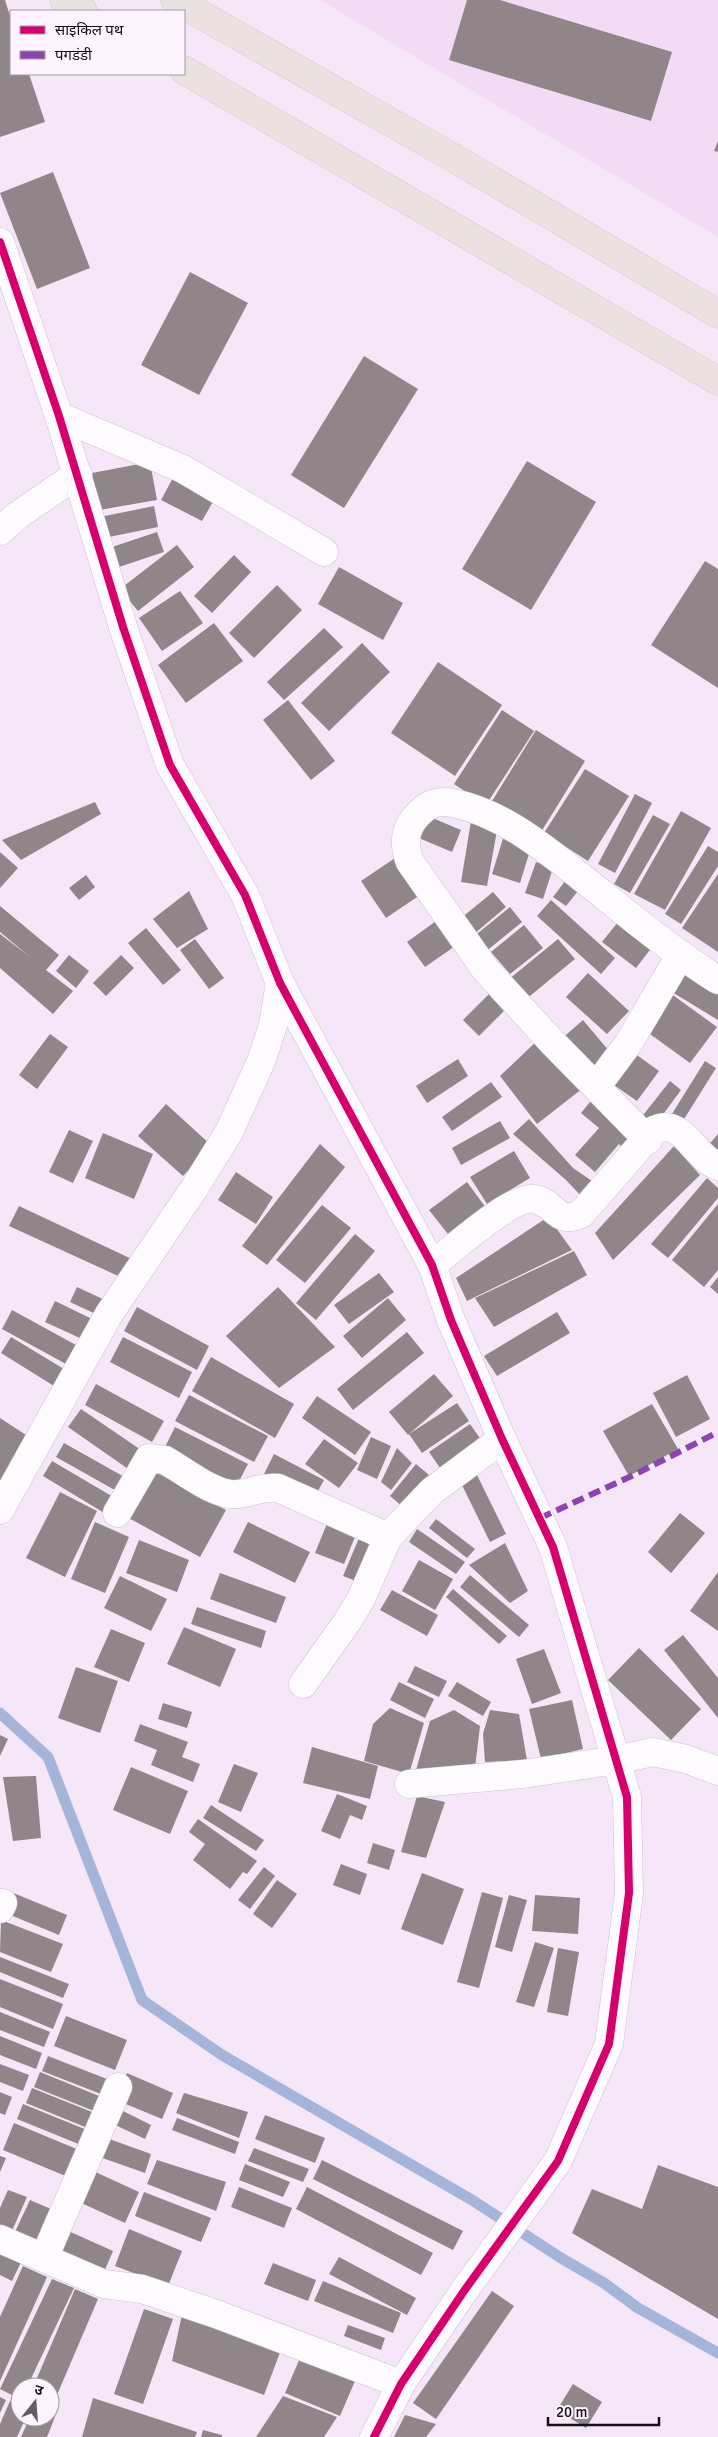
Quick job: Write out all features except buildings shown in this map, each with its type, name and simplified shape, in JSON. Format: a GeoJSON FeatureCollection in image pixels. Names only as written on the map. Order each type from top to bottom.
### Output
{"type":"FeatureCollection","features":[{"type":"Feature","properties":{"kind":"main road"},"geometry":{"type":"LineString","coordinates":[[64,0],[81,10]]}},
{"type":"Feature","properties":{"kind":"main road"},"geometry":{"type":"LineString","coordinates":[[175,0],[454,158],[718,314]]}},
{"type":"Feature","properties":{"kind":"main road"},"geometry":{"type":"LineString","coordinates":[[185,71],[718,381]]}},
{"type":"Feature","properties":{"kind":"street"},"geometry":{"type":"LineString","coordinates":[[0,242],[78,474],[123,627],[170,765],[245,894],[280,983],[432,1266],[451,1320],[502,1439],[553,1547],[627,1797],[630,1893],[609,2044],[558,2161],[464,2291],[401,2384],[374,2437]]}},
{"type":"Feature","properties":{"kind":"street"},"geometry":{"type":"LineString","coordinates":[[59,416],[183,468],[324,552]]}},
{"type":"Feature","properties":{"kind":"street"},"geometry":{"type":"LineString","coordinates":[[0,531],[18,515],[78,474]]}},
{"type":"Feature","properties":{"kind":"street"},"geometry":{"type":"LineString","coordinates":[[648,1140],[596,1088],[485,969],[410,862],[405,846],[409,826],[424,806],[440,803],[452,803],[493,818],[535,841],[681,954],[718,980]]}},
{"type":"Feature","properties":{"kind":"street"},"geometry":{"type":"LineString","coordinates":[[596,1088],[628,1044],[681,954]]}},
{"type":"Feature","properties":{"kind":"street"},"geometry":{"type":"LineString","coordinates":[[0,1510],[109,1314],[200,1181],[229,1132],[262,1059],[273,1025],[280,983]]}},
{"type":"Feature","properties":{"kind":"street"},"geometry":{"type":"LineString","coordinates":[[432,1266],[501,1211],[523,1199],[534,1199],[542,1202],[563,1217],[569,1219],[581,1214],[648,1140],[654,1130],[662,1126],[671,1127],[718,1166]]}},
{"type":"Feature","properties":{"kind":"street"},"geometry":{"type":"LineString","coordinates":[[303,1684],[361,1599],[388,1537],[432,1491],[502,1439]]}},
{"type":"Feature","properties":{"kind":"street"},"geometry":{"type":"LineString","coordinates":[[117,1513],[146,1462],[150,1458],[156,1458],[165,1460],[218,1491],[239,1494],[267,1486],[278,1488],[388,1537]]}},
{"type":"Feature","properties":{"kind":"street"},"geometry":{"type":"LineString","coordinates":[[409,1784],[523,1774],[616,1760],[653,1752],[686,1759],[718,1771]]}},
{"type":"Feature","properties":{"kind":"street"},"geometry":{"type":"LineString","coordinates":[[44,2258],[118,2087]]}},
{"type":"Feature","properties":{"kind":"street"},"geometry":{"type":"LineString","coordinates":[[0,2239],[104,2284],[142,2289],[216,2314],[401,2384]]}},
{"type":"Feature","properties":{"kind":"shaded area"},"geometry":{"type":"Polygon","coordinates":[[[320,0],[718,0],[718,237],[320,0]]]}},
{"type":"Feature","properties":{"kind":"waterway"},"geometry":{"type":"LineString","coordinates":[[0,1713],[48,1757],[142,2000],[222,2055],[472,2200],[561,2258],[604,2283],[638,2308],[718,2353]]}},
{"type":"Feature","properties":{"kind":"marked path"},"geometry":{"type":"LineString","coordinates":[[540,1518],[636,1474],[718,1432]]}},
{"type":"Feature","properties":{"kind":"cycle path"},"geometry":{"type":"LineString","coordinates":[[0,242],[59,416],[123,627],[170,765],[245,895],[280,983],[432,1265],[451,1320],[502,1439],[553,1547],[627,1797],[629,1893],[609,2044],[558,2161],[464,2291],[401,2384],[374,2437]]}}]}
